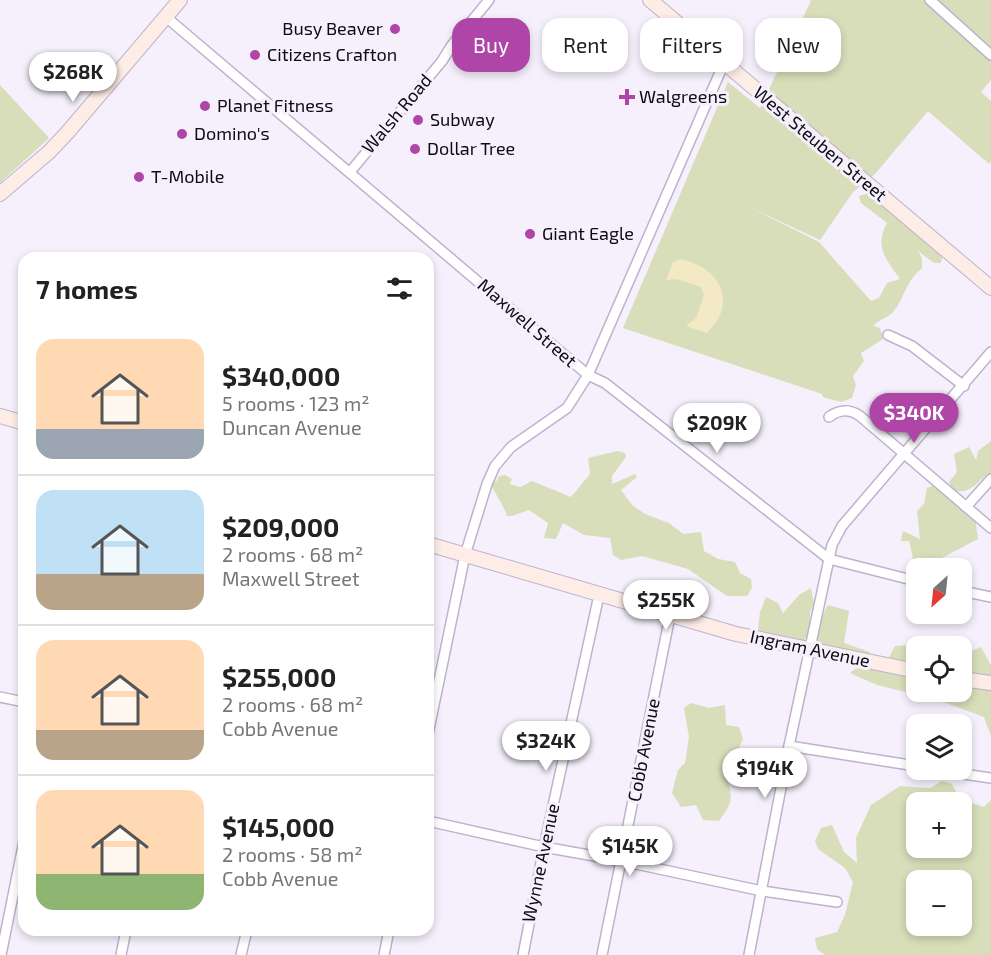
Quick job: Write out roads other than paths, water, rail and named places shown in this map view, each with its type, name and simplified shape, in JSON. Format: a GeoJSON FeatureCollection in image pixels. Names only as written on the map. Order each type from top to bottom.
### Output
{"type":"FeatureCollection","features":[{"type":"Feature","properties":{"kind":"street"},"geometry":{"type":"LineString","coordinates":[[0,194],[49,152],[67,133],[180,0]]}},
{"type":"Feature","properties":{"kind":"street","name":"Walsh Road"},"geometry":{"type":"LineString","coordinates":[[350,172],[489,0]]}},
{"type":"Feature","properties":{"kind":"street","name":"West Steuben Street"},"geometry":{"type":"LineString","coordinates":[[650,0],[671,18]]}},
{"type":"Feature","properties":{"kind":"street"},"geometry":{"type":"LineString","coordinates":[[930,0],[991,55]]}},
{"type":"Feature","properties":{"kind":"street","name":"Maxwell Street"},"geometry":{"type":"LineString","coordinates":[[166,17],[588,375],[605,383],[829,559],[906,578]]}},
{"type":"Feature","properties":{"kind":"street"},"geometry":{"type":"LineString","coordinates":[[434,705],[465,555],[482,498],[495,466],[512,447],[567,408],[588,375],[720,72]]}},
{"type":"Feature","properties":{"kind":"street","name":"West Steuben Street"},"geometry":{"type":"LineString","coordinates":[[735,72],[991,288]]}},
{"type":"Feature","properties":{"kind":"street"},"geometry":{"type":"LineString","coordinates":[[888,335],[912,346],[964,386]]}},
{"type":"Feature","properties":{"kind":"street"},"geometry":{"type":"LineString","coordinates":[[749,955],[789,746],[832,544],[842,526],[991,352]]}},
{"type":"Feature","properties":{"kind":"street"},"geometry":{"type":"LineString","coordinates":[[830,417],[840,410],[851,410],[905,453],[991,528]]}},
{"type":"Feature","properties":{"kind":"street"},"geometry":{"type":"LineString","coordinates":[[0,416],[18,421]]}},
{"type":"Feature","properties":{"kind":"street"},"geometry":{"type":"LineString","coordinates":[[966,507],[991,479]]}},
{"type":"Feature","properties":{"kind":"street","name":"Ingram Avenue"},"geometry":{"type":"LineString","coordinates":[[434,546],[599,596],[736,634],[906,669]]}},
{"type":"Feature","properties":{"kind":"street"},"geometry":{"type":"LineString","coordinates":[[972,593],[991,597]]}},
{"type":"Feature","properties":{"kind":"street","name":"Wynne Avenue"},"geometry":{"type":"LineString","coordinates":[[523,955],[544,847],[599,596]]}},
{"type":"Feature","properties":{"kind":"street","name":"Cobb Avenue"},"geometry":{"type":"LineString","coordinates":[[602,955],[670,616]]}},
{"type":"Feature","properties":{"kind":"street"},"geometry":{"type":"LineString","coordinates":[[972,680],[991,683]]}},
{"type":"Feature","properties":{"kind":"street"},"geometry":{"type":"LineString","coordinates":[[0,697],[18,701]]}},
{"type":"Feature","properties":{"kind":"street"},"geometry":{"type":"LineString","coordinates":[[789,746],[906,764]]}},
{"type":"Feature","properties":{"kind":"street"},"geometry":{"type":"LineString","coordinates":[[972,775],[991,778]]}},
{"type":"Feature","properties":{"kind":"street"},"geometry":{"type":"LineString","coordinates":[[434,822],[762,891],[837,902]]}},
{"type":"Feature","properties":{"kind":"street"},"geometry":{"type":"LineString","coordinates":[[1,955],[18,871]]}},
{"type":"Feature","properties":{"kind":"street"},"geometry":{"type":"LineString","coordinates":[[121,955],[125,936]]}},
{"type":"Feature","properties":{"kind":"street"},"geometry":{"type":"LineString","coordinates":[[241,955],[246,936]]}},
{"type":"Feature","properties":{"kind":"street"},"geometry":{"type":"LineString","coordinates":[[384,955],[387,936]]}},
{"type":"Feature","properties":{"kind":"place","name":"Busy Beaver"},"geometry":{"type":"Point","coordinates":[395,29]}},
{"type":"Feature","properties":{"kind":"place","name":"Citizens Crafton"},"geometry":{"type":"Point","coordinates":[255,55]}},
{"type":"Feature","properties":{"kind":"place","name":"Walgreens"},"geometry":{"type":"Point","coordinates":[627,97]}},
{"type":"Feature","properties":{"kind":"place","name":"Planet Fitness"},"geometry":{"type":"Point","coordinates":[205,106]}},
{"type":"Feature","properties":{"kind":"place","name":"Subway"},"geometry":{"type":"Point","coordinates":[418,120]}},
{"type":"Feature","properties":{"kind":"place","name":"Domino's"},"geometry":{"type":"Point","coordinates":[182,134]}},
{"type":"Feature","properties":{"kind":"place","name":"Dollar Tree"},"geometry":{"type":"Point","coordinates":[415,149]}},
{"type":"Feature","properties":{"kind":"place","name":"T-Mobile"},"geometry":{"type":"Point","coordinates":[139,177]}},
{"type":"Feature","properties":{"kind":"place","name":"Giant Eagle"},"geometry":{"type":"Point","coordinates":[530,234]}}]}
